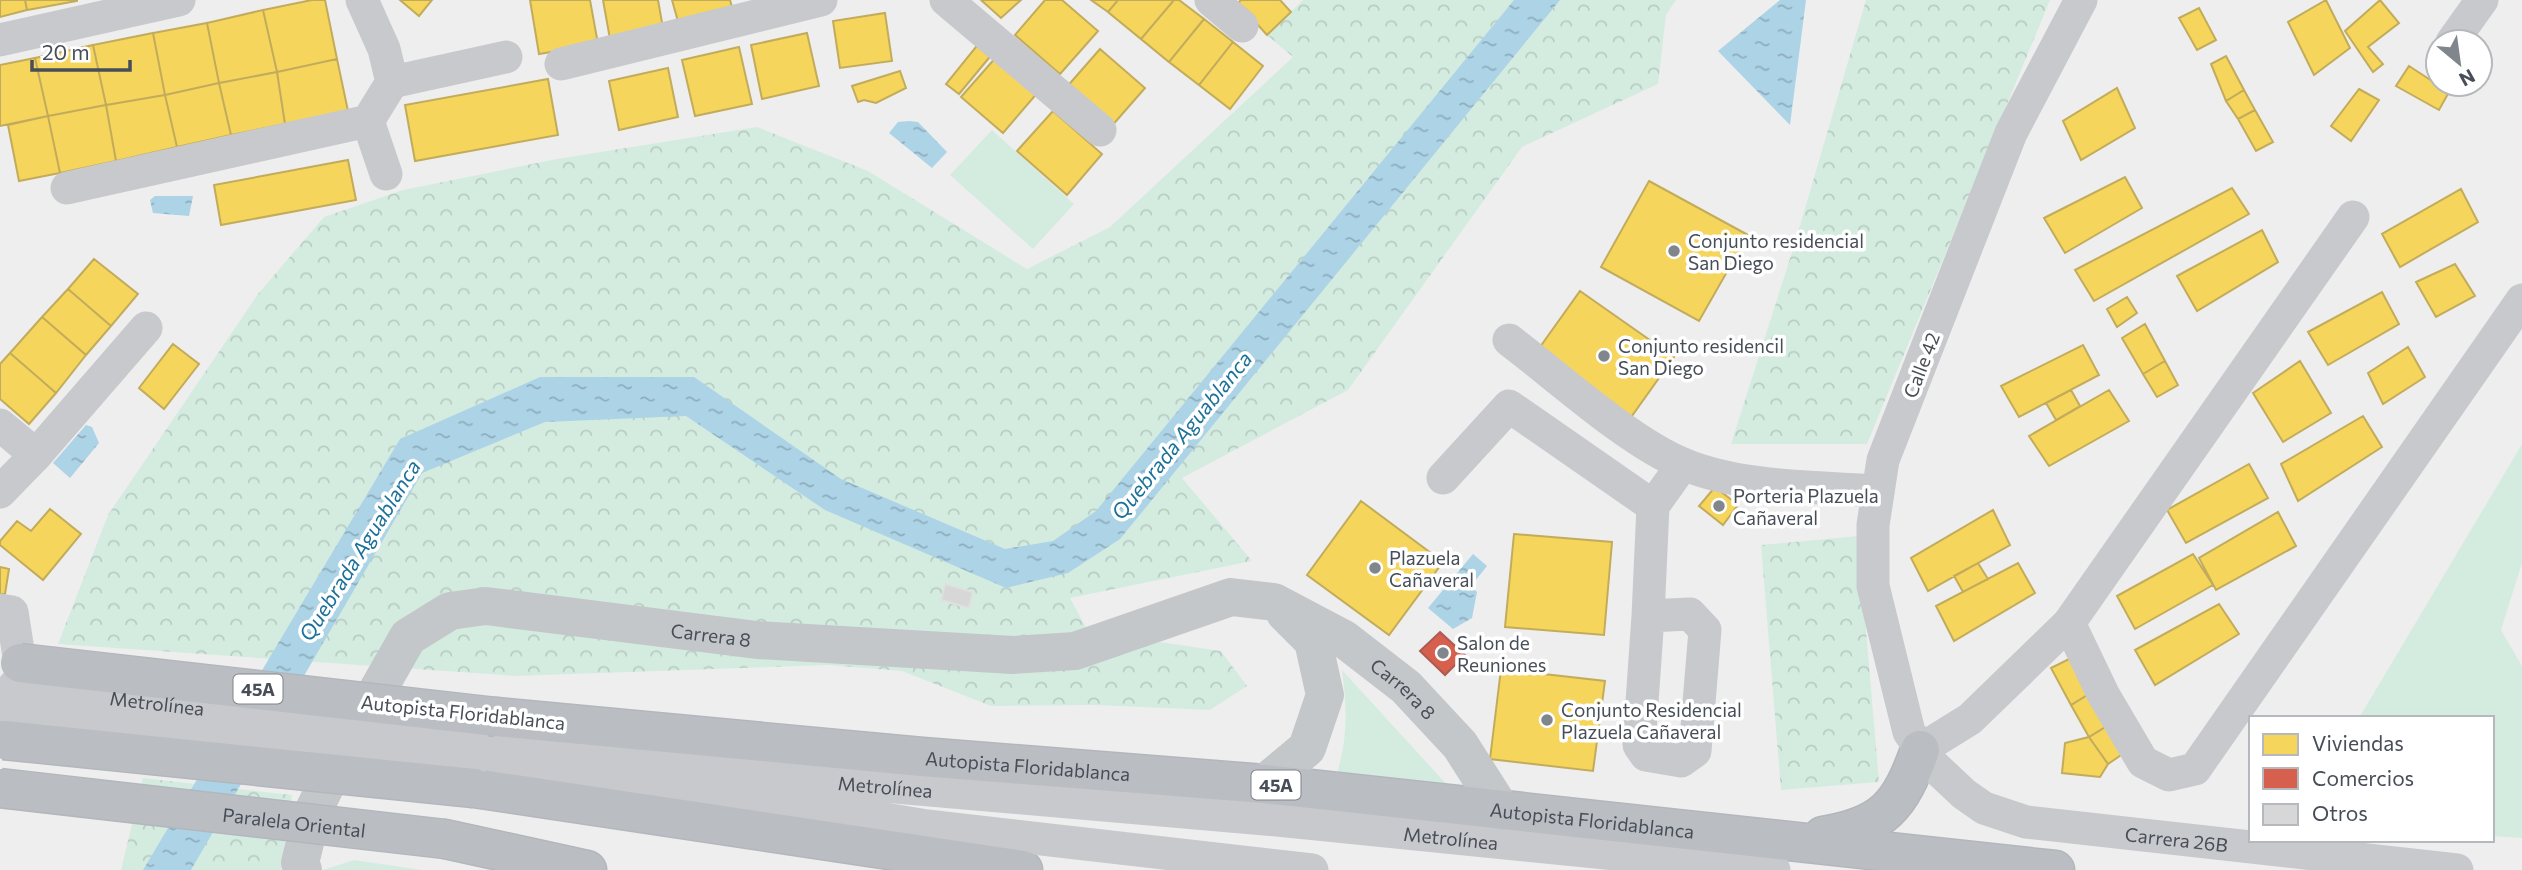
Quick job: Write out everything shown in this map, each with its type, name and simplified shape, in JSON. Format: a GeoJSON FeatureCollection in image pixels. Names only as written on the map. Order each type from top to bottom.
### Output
{"type":"FeatureCollection","features":[{"type":"Feature","properties":{"kind":"highway","name":"Autopista Floridablanca"},"geometry":{"type":"LineString","coordinates":[[5,700],[478,753],[1023,870]]}},
{"type":"Feature","properties":{"kind":"highway","name":"Autopista Floridablanca"},"geometry":{"type":"LineString","coordinates":[[5,700],[478,753],[922,757],[1264,784],[1502,811],[1780,855],[2054,870]]}},
{"type":"Feature","properties":{"kind":"highway"},"geometry":{"type":"LineString","coordinates":[[1780,855],[1850,831],[1884,815],[1902,795],[1920,750]]}},
{"type":"Feature","properties":{"kind":"highway","name":"Paralela Oriental"},"geometry":{"type":"LineString","coordinates":[[0,788],[445,839],[587,870]]}},
{"type":"Feature","properties":{"kind":"main road","name":"Carrera 8"},"geometry":{"type":"LineString","coordinates":[[303,870],[300,863],[312,814],[338,760],[408,637],[450,611],[486,606],[757,640],[1013,655],[1075,651],[1231,597],[1274,602],[1344,639],[1406,687],[1460,745],[1502,811]]}},
{"type":"Feature","properties":{"kind":"main road"},"geometry":{"type":"LineString","coordinates":[[1264,784],[1307,748],[1325,695],[1313,641],[1274,602]]}},
{"type":"Feature","properties":{"kind":"street"},"geometry":{"type":"LineString","coordinates":[[0,40],[179,0]]}},
{"type":"Feature","properties":{"kind":"street"},"geometry":{"type":"LineString","coordinates":[[68,188],[368,121],[392,82],[384,49],[362,0]]}},
{"type":"Feature","properties":{"kind":"street"},"geometry":{"type":"LineString","coordinates":[[561,64],[821,0]]}},
{"type":"Feature","properties":{"kind":"street"},"geometry":{"type":"LineString","coordinates":[[946,0],[1100,130]]}},
{"type":"Feature","properties":{"kind":"street"},"geometry":{"type":"LineString","coordinates":[[1211,0],[1242,26]]}},
{"type":"Feature","properties":{"kind":"street","name":"Calle 42"},"geometry":{"type":"LineString","coordinates":[[1920,750],[1909,732],[1900,707],[1873,586],[1873,525],[1884,460],[2011,133],[2081,0]]}},
{"type":"Feature","properties":{"kind":"street"},"geometry":{"type":"LineString","coordinates":[[2462,28],[2482,0]]}},
{"type":"Feature","properties":{"kind":"street"},"geometry":{"type":"LineString","coordinates":[[392,82],[506,57]]}},
{"type":"Feature","properties":{"kind":"street"},"geometry":{"type":"LineString","coordinates":[[368,121],[386,174]]}},
{"type":"Feature","properties":{"kind":"street"},"geometry":{"type":"LineString","coordinates":[[1920,750],[1970,719],[2069,623],[2353,217]]}},
{"type":"Feature","properties":{"kind":"street"},"geometry":{"type":"LineString","coordinates":[[2069,623],[2103,694],[2143,762],[2169,775],[2195,769],[2522,300]]}},
{"type":"Feature","properties":{"kind":"street"},"geometry":{"type":"LineString","coordinates":[[0,492],[36,455],[146,328]]}},
{"type":"Feature","properties":{"kind":"street"},"geometry":{"type":"LineString","coordinates":[[1509,340],[1632,434],[1683,464],[1757,483],[1878,491]]}},
{"type":"Feature","properties":{"kind":"street"},"geometry":{"type":"LineString","coordinates":[[1443,478],[1509,406],[1653,506]]}},
{"type":"Feature","properties":{"kind":"street"},"geometry":{"type":"LineString","coordinates":[[0,425],[36,455]]}},
{"type":"Feature","properties":{"kind":"street"},"geometry":{"type":"LineString","coordinates":[[1648,616],[1653,506],[1683,464]]}},
{"type":"Feature","properties":{"kind":"street"},"geometry":{"type":"LineString","coordinates":[[0,610],[12,612],[5,700]]}},
{"type":"Feature","properties":{"kind":"street","name":"Carrera 26B"},"geometry":{"type":"LineString","coordinates":[[1920,750],[1964,794],[1984,807],[2015,820],[2230,846],[2306,846],[2457,870]]}},
{"type":"Feature","properties":{"kind":"street","name":"Metrolínea"},"geometry":{"type":"LineString","coordinates":[[478,753],[1277,820],[1780,855]]}},
{"type":"Feature","properties":{"kind":"street","name":"Metrolínea"},"geometry":{"type":"LineString","coordinates":[[478,753],[927,826],[1312,870]]}},
{"type":"Feature","properties":{"kind":"green space"},"geometry":{"type":"Polygon","coordinates":[[[1303,0],[1676,0],[1666,15],[1658,84],[1522,147],[1348,390],[1182,478],[1252,561],[1070,598],[1101,655],[1160,642],[1221,651],[1247,686],[1210,710],[1095,705],[991,706],[902,671],[827,665],[516,676],[58,644],[108,515],[258,294],[324,217],[403,190],[557,159],[757,127],[868,171],[1027,269],[1110,227],[1293,57],[1267,35],[1303,0]]]}},
{"type":"Feature","properties":{"kind":"green space"},"geometry":{"type":"Polygon","coordinates":[[[1866,0],[2050,0],[1867,444],[1731,444],[1794,246],[1866,0]]]}},
{"type":"Feature","properties":{"kind":"green space"},"geometry":{"type":"Polygon","coordinates":[[[992,130],[1074,204],[1033,249],[950,175],[992,130]]]}},
{"type":"Feature","properties":{"kind":"green space"},"geometry":{"type":"Polygon","coordinates":[[[2522,444],[2522,563],[2501,630],[2522,666],[2522,838],[2494,836],[2494,716],[2360,716],[2522,444]]]}},
{"type":"Feature","properties":{"kind":"green space"},"geometry":{"type":"Polygon","coordinates":[[[1858,536],[1879,782],[1781,790],[1761,545],[1858,536]]]}},
{"type":"Feature","properties":{"kind":"green space"},"geometry":{"type":"Polygon","coordinates":[[[1342,670],[1450,788],[1337,773],[1346,722],[1342,670]]]}},
{"type":"Feature","properties":{"kind":"green space"},"geometry":{"type":"Polygon","coordinates":[[[143,778],[292,795],[281,870],[121,870],[143,778]]]}},
{"type":"Feature","properties":{"kind":"green space"},"geometry":{"type":"Polygon","coordinates":[[[354,860],[422,870],[323,870],[354,860]]]}},
{"type":"Feature","properties":{"kind":"water","name":"Quebrada Aguablanca"},"geometry":{"type":"Polygon","coordinates":[[[1514,0],[1560,0],[1120,539],[1068,573],[1006,588],[825,510],[686,416],[545,422],[422,473],[191,870],[143,870],[400,439],[540,377],[694,377],[841,479],[1005,549],[1053,541],[1096,511],[1514,0]]]}},
{"type":"Feature","properties":{"kind":"water"},"geometry":{"type":"Polygon","coordinates":[[[1780,0],[1806,0],[1790,125],[1718,51],[1780,0]]]}},
{"type":"Feature","properties":{"kind":"water"},"geometry":{"type":"Polygon","coordinates":[[[898,122],[918,122],[947,152],[932,168],[889,133],[898,122]]]}},
{"type":"Feature","properties":{"kind":"water"},"geometry":{"type":"Polygon","coordinates":[[[155,196],[193,196],[189,216],[153,213],[150,200],[155,196]]]}},
{"type":"Feature","properties":{"kind":"water"},"geometry":{"type":"Polygon","coordinates":[[[86,425],[92,427],[99,443],[70,478],[53,463],[86,425]]]}},
{"type":"Feature","properties":{"kind":"water"},"geometry":{"type":"Polygon","coordinates":[[[1473,554],[1487,566],[1471,586],[1477,592],[1472,618],[1453,629],[1428,608],[1473,554]]]}},
{"type":"Feature","properties":{"kind":"building: Viviendas"},"geometry":{"type":"Polygon","coordinates":[[[0,0],[25,0],[27,10],[0,17],[0,0]]]}},
{"type":"Feature","properties":{"kind":"building: Viviendas"},"geometry":{"type":"Polygon","coordinates":[[[25,0],[77,0],[77,1],[27,10],[25,0]]]}},
{"type":"Feature","properties":{"kind":"building: Viviendas"},"geometry":{"type":"Polygon","coordinates":[[[325,0],[337,59],[277,72],[263,10],[325,0]]]}},
{"type":"Feature","properties":{"kind":"building: Viviendas"},"geometry":{"type":"Polygon","coordinates":[[[400,0],[432,0],[419,16],[400,0]]]}},
{"type":"Feature","properties":{"kind":"building: Viviendas"},"geometry":{"type":"Polygon","coordinates":[[[530,0],[590,0],[598,44],[539,54],[530,0]]]}},
{"type":"Feature","properties":{"kind":"building: Viviendas"},"geometry":{"type":"Polygon","coordinates":[[[603,0],[658,0],[663,28],[610,39],[603,0]]]}},
{"type":"Feature","properties":{"kind":"building: Viviendas"},"geometry":{"type":"Polygon","coordinates":[[[672,0],[730,0],[733,10],[679,25],[672,0]]]}},
{"type":"Feature","properties":{"kind":"building: Viviendas"},"geometry":{"type":"Polygon","coordinates":[[[981,0],[1021,0],[1001,18],[981,0]]]}},
{"type":"Feature","properties":{"kind":"building: Viviendas"},"geometry":{"type":"Polygon","coordinates":[[[1045,0],[1062,0],[1098,31],[1060,74],[1015,35],[1045,0]]]}},
{"type":"Feature","properties":{"kind":"building: Viviendas"},"geometry":{"type":"Polygon","coordinates":[[[1091,0],[1118,0],[1108,12],[1091,0]]]}},
{"type":"Feature","properties":{"kind":"building: Viviendas"},"geometry":{"type":"Polygon","coordinates":[[[1118,0],[1174,0],[1141,39],[1108,12],[1118,0]]]}},
{"type":"Feature","properties":{"kind":"building: Viviendas"},"geometry":{"type":"Polygon","coordinates":[[[1174,0],[1179,0],[1204,19],[1169,62],[1141,39],[1174,0]]]}},
{"type":"Feature","properties":{"kind":"building: Viviendas"},"geometry":{"type":"Polygon","coordinates":[[[1241,0],[1280,0],[1291,12],[1267,35],[1238,3],[1241,0]]]}},
{"type":"Feature","properties":{"kind":"building: Viviendas"},"geometry":{"type":"Polygon","coordinates":[[[2326,0],[2350,48],[2314,75],[2288,22],[2326,0]]]}},
{"type":"Feature","properties":{"kind":"building: Viviendas"},"geometry":{"type":"Polygon","coordinates":[[[2380,0],[2399,23],[2368,47],[2383,64],[2373,72],[2345,31],[2380,0]]]}},
{"type":"Feature","properties":{"kind":"building: Viviendas"},"geometry":{"type":"Polygon","coordinates":[[[2199,8],[2216,40],[2197,50],[2179,18],[2199,8]]]}},
{"type":"Feature","properties":{"kind":"building: Viviendas"},"geometry":{"type":"Polygon","coordinates":[[[263,10],[277,72],[219,83],[207,23],[263,10]]]}},
{"type":"Feature","properties":{"kind":"building: Viviendas"},"geometry":{"type":"Polygon","coordinates":[[[885,13],[892,61],[840,68],[833,21],[885,13]]]}},
{"type":"Feature","properties":{"kind":"building: Viviendas"},"geometry":{"type":"Polygon","coordinates":[[[1204,19],[1233,42],[1199,85],[1169,62],[1204,19]]]}},
{"type":"Feature","properties":{"kind":"building: Viviendas"},"geometry":{"type":"Polygon","coordinates":[[[207,23],[219,83],[165,95],[153,33],[207,23]]]}},
{"type":"Feature","properties":{"kind":"building: Viviendas"},"geometry":{"type":"Polygon","coordinates":[[[153,33],[165,95],[106,105],[93,45],[153,33]]]}},
{"type":"Feature","properties":{"kind":"building: Viviendas"},"geometry":{"type":"Polygon","coordinates":[[[807,33],[819,86],[762,99],[751,45],[807,33]]]}},
{"type":"Feature","properties":{"kind":"building: Viviendas"},"geometry":{"type":"Polygon","coordinates":[[[980,42],[993,53],[959,94],[946,84],[980,42]]]}},
{"type":"Feature","properties":{"kind":"building: Viviendas"},"geometry":{"type":"Polygon","coordinates":[[[1233,42],[1263,66],[1230,109],[1199,85],[1233,42]]]}},
{"type":"Feature","properties":{"kind":"building: Viviendas"},"geometry":{"type":"Polygon","coordinates":[[[93,45],[106,105],[48,116],[35,58],[93,45]]]}},
{"type":"Feature","properties":{"kind":"building: Viviendas"},"geometry":{"type":"Polygon","coordinates":[[[739,47],[752,104],[695,116],[682,60],[739,47]]]}},
{"type":"Feature","properties":{"kind":"building: Viviendas"},"geometry":{"type":"Polygon","coordinates":[[[1100,49],[1145,88],[1110,128],[1065,89],[1100,49]]]}},
{"type":"Feature","properties":{"kind":"building: Viviendas"},"geometry":{"type":"Polygon","coordinates":[[[998,55],[1039,91],[1003,133],[961,97],[998,55]]]}},
{"type":"Feature","properties":{"kind":"building: Viviendas"},"geometry":{"type":"Polygon","coordinates":[[[2226,56],[2244,90],[2226,101],[2211,64],[2226,56]]]}},
{"type":"Feature","properties":{"kind":"building: Viviendas"},"geometry":{"type":"Polygon","coordinates":[[[35,58],[48,116],[0,126],[0,65],[35,58]]]}},
{"type":"Feature","properties":{"kind":"building: Viviendas"},"geometry":{"type":"Polygon","coordinates":[[[337,59],[348,111],[285,124],[277,72],[337,59]]]}},
{"type":"Feature","properties":{"kind":"building: Viviendas"},"geometry":{"type":"Polygon","coordinates":[[[2409,66],[2424,76],[2424,98],[2446,98],[2439,110],[2396,86],[2409,66]]]}},
{"type":"Feature","properties":{"kind":"building: Viviendas"},"geometry":{"type":"Polygon","coordinates":[[[668,68],[678,117],[619,130],[609,81],[668,68]]]}},
{"type":"Feature","properties":{"kind":"building: Viviendas"},"geometry":{"type":"Polygon","coordinates":[[[900,71],[906,88],[876,103],[864,100],[858,102],[852,86],[900,71]]]}},
{"type":"Feature","properties":{"kind":"building: Viviendas"},"geometry":{"type":"Polygon","coordinates":[[[277,72],[285,124],[231,135],[219,83],[277,72]]]}},
{"type":"Feature","properties":{"kind":"building: Viviendas"},"geometry":{"type":"Polygon","coordinates":[[[548,79],[558,135],[415,161],[405,105],[548,79]]]}},
{"type":"Feature","properties":{"kind":"building: Viviendas"},"geometry":{"type":"Polygon","coordinates":[[[219,83],[231,135],[177,147],[165,95],[219,83]]]}},
{"type":"Feature","properties":{"kind":"building: Viviendas"},"geometry":{"type":"Polygon","coordinates":[[[2117,88],[2135,128],[2081,160],[2063,121],[2117,88]]]}},
{"type":"Feature","properties":{"kind":"building: Viviendas"},"geometry":{"type":"Polygon","coordinates":[[[2359,89],[2379,100],[2351,141],[2331,126],[2359,89]]]}},
{"type":"Feature","properties":{"kind":"building: Viviendas"},"geometry":{"type":"Polygon","coordinates":[[[2244,90],[2255,110],[2238,119],[2226,101],[2244,90]]]}},
{"type":"Feature","properties":{"kind":"building: Viviendas"},"geometry":{"type":"Polygon","coordinates":[[[165,95],[177,147],[116,161],[106,105],[165,95]]]}},
{"type":"Feature","properties":{"kind":"building: Viviendas"},"geometry":{"type":"Polygon","coordinates":[[[106,105],[116,161],[60,173],[48,116],[106,105]]]}},
{"type":"Feature","properties":{"kind":"building: Viviendas"},"geometry":{"type":"Polygon","coordinates":[[[2255,110],[2273,142],[2256,151],[2238,119],[2255,110]]]}},
{"type":"Feature","properties":{"kind":"building: Viviendas"},"geometry":{"type":"Polygon","coordinates":[[[1053,111],[1102,154],[1067,195],[1017,151],[1053,111]]]}},
{"type":"Feature","properties":{"kind":"building: Viviendas"},"geometry":{"type":"Polygon","coordinates":[[[48,116],[60,173],[19,181],[8,125],[48,116]]]}},
{"type":"Feature","properties":{"kind":"building: Viviendas"},"geometry":{"type":"Polygon","coordinates":[[[348,160],[356,200],[221,225],[214,185],[348,160]]]}},
{"type":"Feature","properties":{"kind":"building: Viviendas"},"geometry":{"type":"Polygon","coordinates":[[[2125,177],[2142,208],[2065,253],[2044,218],[2125,177]]]}},
{"type":"Feature","properties":{"kind":"building: Viviendas","name":"Conjunto residencial San Diego"},"geometry":{"type":"Polygon","coordinates":[[[1649,181],[1748,235],[1699,321],[1601,267],[1649,181]]]}},
{"type":"Feature","properties":{"kind":"building: Viviendas"},"geometry":{"type":"Polygon","coordinates":[[[2232,188],[2249,214],[2094,301],[2075,270],[2232,188]]]}},
{"type":"Feature","properties":{"kind":"building: Viviendas"},"geometry":{"type":"Polygon","coordinates":[[[2461,189],[2478,222],[2400,267],[2382,234],[2461,189]]]}},
{"type":"Feature","properties":{"kind":"building: Viviendas"},"geometry":{"type":"Polygon","coordinates":[[[2262,230],[2278,262],[2197,311],[2177,276],[2262,230]]]}},
{"type":"Feature","properties":{"kind":"building: Viviendas"},"geometry":{"type":"Polygon","coordinates":[[[94,259],[138,294],[111,326],[68,289],[94,259]]]}},
{"type":"Feature","properties":{"kind":"building: Viviendas"},"geometry":{"type":"Polygon","coordinates":[[[2455,264],[2475,296],[2436,317],[2416,282],[2455,264]]]}},
{"type":"Feature","properties":{"kind":"building: Viviendas"},"geometry":{"type":"Polygon","coordinates":[[[68,289],[111,326],[86,355],[42,317],[68,289]]]}},
{"type":"Feature","properties":{"kind":"building: Viviendas","name":"Conjunto residencil San Diego"},"geometry":{"type":"Polygon","coordinates":[[[1580,291],[1674,357],[1629,420],[1535,354],[1580,291]]]}},
{"type":"Feature","properties":{"kind":"building: Viviendas"},"geometry":{"type":"Polygon","coordinates":[[[2382,292],[2399,324],[2328,365],[2308,332],[2382,292]]]}},
{"type":"Feature","properties":{"kind":"building: Viviendas"},"geometry":{"type":"Polygon","coordinates":[[[2127,297],[2137,313],[2117,327],[2107,309],[2127,297]]]}},
{"type":"Feature","properties":{"kind":"building: Viviendas"},"geometry":{"type":"Polygon","coordinates":[[[42,317],[86,355],[56,393],[10,353],[42,317]]]}},
{"type":"Feature","properties":{"kind":"building: Viviendas"},"geometry":{"type":"Polygon","coordinates":[[[2145,324],[2165,361],[2143,374],[2122,338],[2145,324]]]}},
{"type":"Feature","properties":{"kind":"building: Viviendas"},"geometry":{"type":"Polygon","coordinates":[[[173,344],[199,364],[164,409],[139,388],[173,344]]]}},
{"type":"Feature","properties":{"kind":"building: Viviendas"},"geometry":{"type":"Polygon","coordinates":[[[2083,345],[2099,375],[2019,417],[2001,386],[2083,345]]]}},
{"type":"Feature","properties":{"kind":"building: Viviendas"},"geometry":{"type":"Polygon","coordinates":[[[2408,347],[2425,377],[2383,404],[2368,373],[2408,347]]]}},
{"type":"Feature","properties":{"kind":"building: Viviendas"},"geometry":{"type":"Polygon","coordinates":[[[10,353],[56,393],[29,424],[0,399],[0,364],[10,353]]]}},
{"type":"Feature","properties":{"kind":"building: Viviendas"},"geometry":{"type":"Polygon","coordinates":[[[2165,361],[2178,385],[2157,397],[2143,374],[2165,361]]]}},
{"type":"Feature","properties":{"kind":"building: Viviendas"},"geometry":{"type":"Polygon","coordinates":[[[2300,361],[2331,413],[2283,442],[2253,393],[2300,361]]]}},
{"type":"Feature","properties":{"kind":"building: Viviendas"},"geometry":{"type":"Polygon","coordinates":[[[2071,390],[2080,406],[2056,420],[2046,403],[2071,390]]]}},
{"type":"Feature","properties":{"kind":"building: Viviendas"},"geometry":{"type":"Polygon","coordinates":[[[2109,390],[2129,421],[2049,466],[2029,436],[2109,390]]]}},
{"type":"Feature","properties":{"kind":"building: Viviendas"},"geometry":{"type":"Polygon","coordinates":[[[2363,416],[2382,447],[2298,501],[2281,464],[2363,416]]]}},
{"type":"Feature","properties":{"kind":"building: Viviendas"},"geometry":{"type":"Polygon","coordinates":[[[2249,464],[2268,498],[2186,543],[2167,510],[2249,464]]]}},
{"type":"Feature","properties":{"kind":"building: Viviendas","name":"Porteria Plazuela Cañaveral"},"geometry":{"type":"Polygon","coordinates":[[[1715,487],[1738,505],[1723,525],[1699,506],[1715,487]]]}},
{"type":"Feature","properties":{"kind":"building: Viviendas","name":"Plazuela Cañaveral"},"geometry":{"type":"Polygon","coordinates":[[[1361,501],[1443,562],[1389,635],[1307,575],[1361,501]]]}},
{"type":"Feature","properties":{"kind":"building: Viviendas"},"geometry":{"type":"Polygon","coordinates":[[[50,509],[81,534],[43,580],[0,545],[0,541],[17,521],[31,531],[50,509]]]}},
{"type":"Feature","properties":{"kind":"building: Viviendas"},"geometry":{"type":"Polygon","coordinates":[[[1993,510],[2010,545],[1928,591],[1911,558],[1993,510]]]}},
{"type":"Feature","properties":{"kind":"building: Viviendas"},"geometry":{"type":"Polygon","coordinates":[[[2278,512],[2296,546],[2216,590],[2199,558],[2278,512]]]}},
{"type":"Feature","properties":{"kind":"building: Viviendas","name":"Plazuela Cañaveral"},"geometry":{"type":"Polygon","coordinates":[[[1514,534],[1612,542],[1604,635],[1505,627],[1514,534]]]}},
{"type":"Feature","properties":{"kind":"building: Viviendas"},"geometry":{"type":"Polygon","coordinates":[[[2193,554],[2213,585],[2135,629],[2117,596],[2193,554]]]}},
{"type":"Feature","properties":{"kind":"building: Viviendas"},"geometry":{"type":"Polygon","coordinates":[[[1978,563],[1988,579],[1963,592],[1954,576],[1978,563]]]}},
{"type":"Feature","properties":{"kind":"building: Viviendas"},"geometry":{"type":"Polygon","coordinates":[[[2018,563],[2035,593],[1954,641],[1936,606],[2018,563]]]}},
{"type":"Feature","properties":{"kind":"building: Viviendas"},"geometry":{"type":"Polygon","coordinates":[[[0,567],[9,569],[5,594],[0,594],[0,567]]]}},
{"type":"Feature","properties":{"kind":"building: Viviendas"},"geometry":{"type":"Polygon","coordinates":[[[2219,604],[2239,634],[2155,685],[2135,650],[2219,604]]]}},
{"type":"Feature","properties":{"kind":"building: Viviendas"},"geometry":{"type":"Polygon","coordinates":[[[2075,656],[2094,691],[2071,705],[2051,668],[2075,656]]]}},
{"type":"Feature","properties":{"kind":"building: Viviendas","name":"Conjunto Residencial Plazuela Cañaveral"},"geometry":{"type":"Polygon","coordinates":[[[1501,669],[1605,681],[1593,771],[1490,759],[1501,669]]]}},
{"type":"Feature","properties":{"kind":"building: Viviendas"},"geometry":{"type":"Polygon","coordinates":[[[2094,691],[2110,724],[2089,737],[2071,705],[2094,691]]]}},
{"type":"Feature","properties":{"kind":"building: Viviendas"},"geometry":{"type":"Polygon","coordinates":[[[2110,724],[2127,751],[2108,764],[2089,737],[2110,724]]]}},
{"type":"Feature","properties":{"kind":"building: Viviendas"},"geometry":{"type":"Polygon","coordinates":[[[2089,737],[2108,764],[2100,777],[2062,773],[2065,743],[2089,737]]]}},
{"type":"Feature","properties":{"kind":"building: Comercios","name":"Salon de Reuniones"},"geometry":{"type":"Polygon","coordinates":[[[1440,632],[1465,655],[1445,675],[1420,651],[1440,632]]]}},
{"type":"Feature","properties":{"kind":"building: Otros"},"geometry":{"type":"Polygon","coordinates":[[[945,584],[973,592],[969,608],[941,600],[945,584]]]}},
{"type":"Feature","properties":{"kind":"place","name":"Conjunto residencial San Diego"},"geometry":{"type":"Point","coordinates":[1674,251]}},
{"type":"Feature","properties":{"kind":"place","name":"Conjunto residencil San Diego"},"geometry":{"type":"Point","coordinates":[1604,356]}},
{"type":"Feature","properties":{"kind":"place","name":"Porteria Plazuela Cañaveral"},"geometry":{"type":"Point","coordinates":[1719,506]}},
{"type":"Feature","properties":{"kind":"place","name":"Plazuela Cañaveral"},"geometry":{"type":"Point","coordinates":[1375,568]}},
{"type":"Feature","properties":{"kind":"place","name":"Salon de Reuniones"},"geometry":{"type":"Point","coordinates":[1443,653]}},
{"type":"Feature","properties":{"kind":"place","name":"Conjunto Residencial Plazuela Cañaveral"},"geometry":{"type":"Point","coordinates":[1547,720]}}]}
